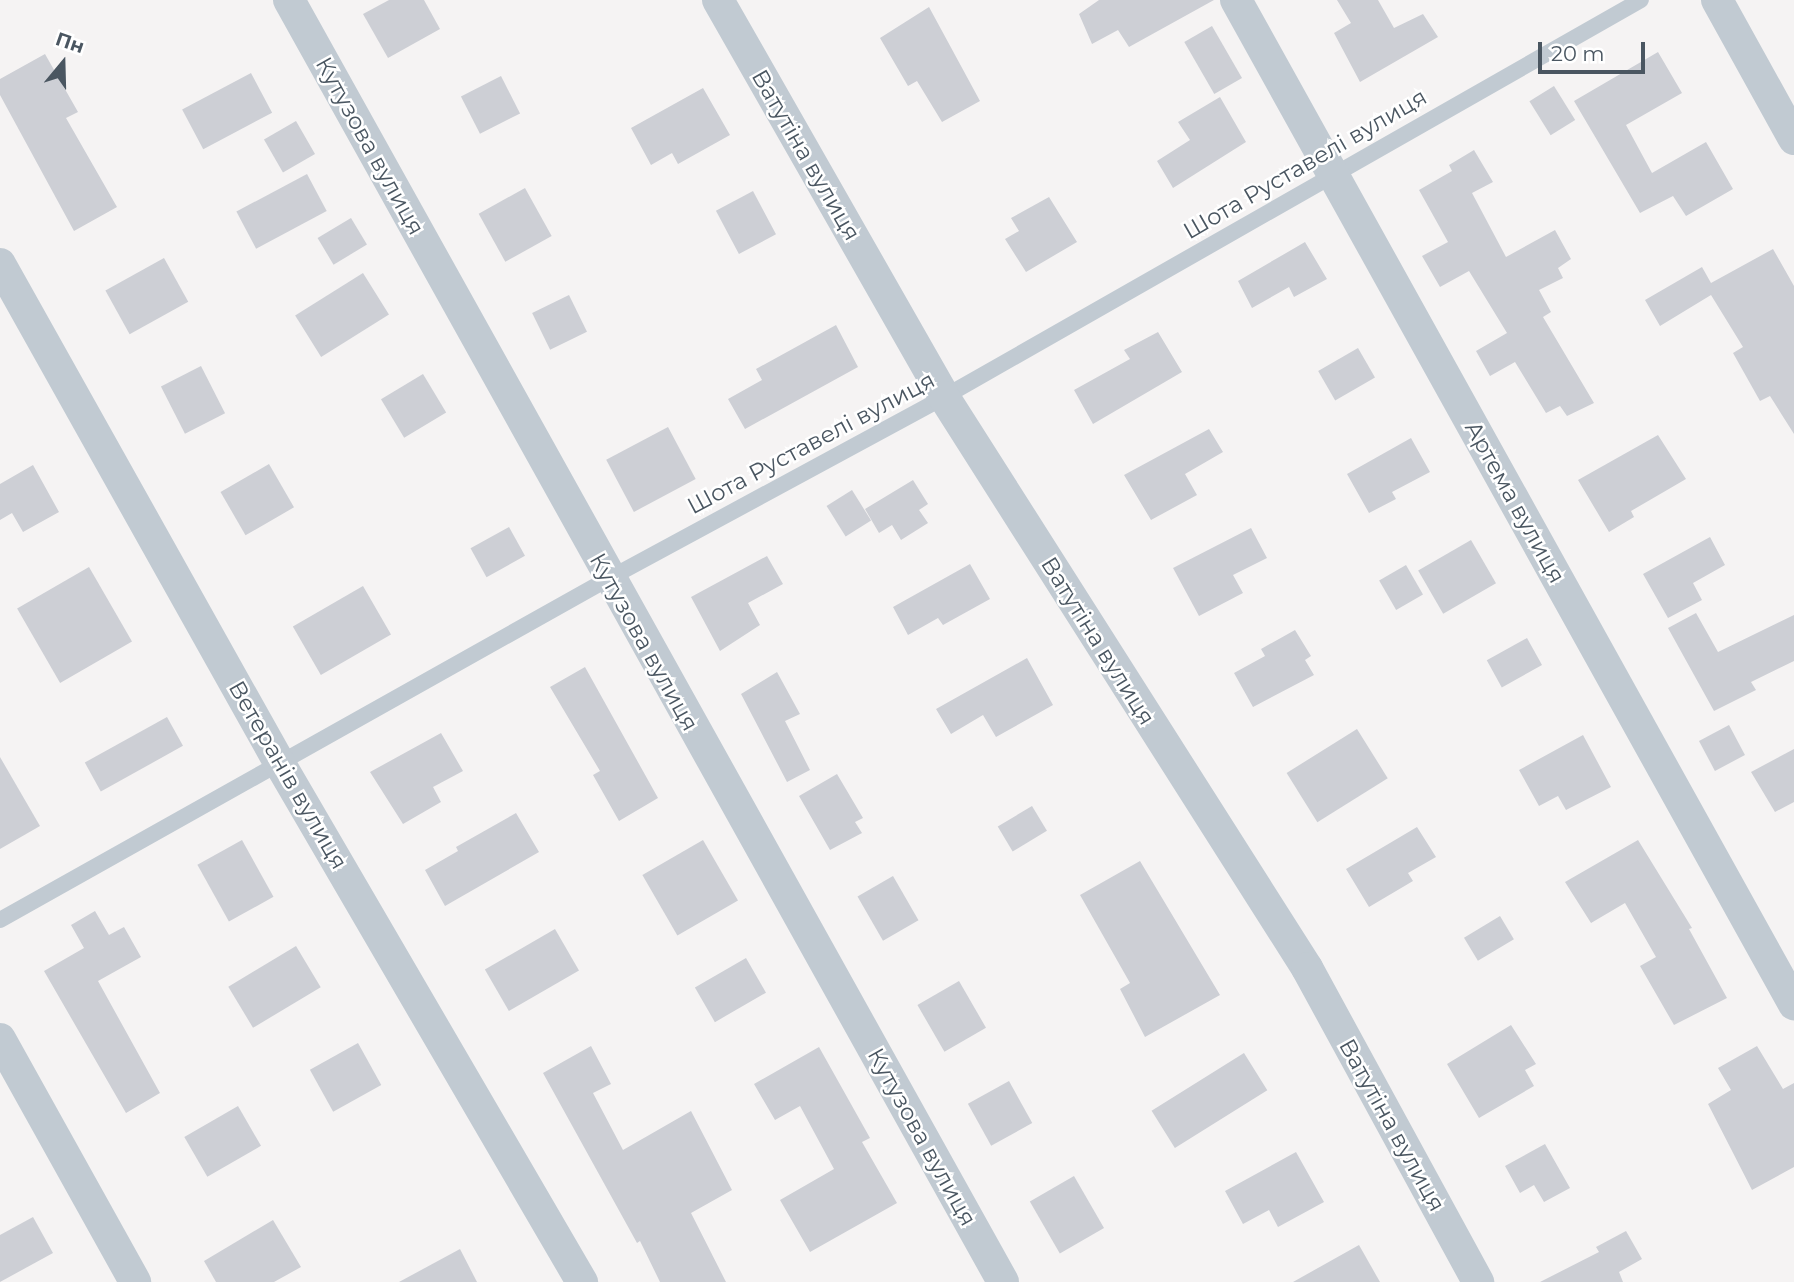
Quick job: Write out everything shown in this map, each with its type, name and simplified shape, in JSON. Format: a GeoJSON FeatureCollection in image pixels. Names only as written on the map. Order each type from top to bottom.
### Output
{"type":"FeatureCollection","features":[{"type":"Feature","properties":{"kind":"street","name":"Кутузова вулиця"},"geometry":{"type":"LineString","coordinates":[[289,0],[608,579],[1003,1282]]}},
{"type":"Feature","properties":{"kind":"street","name":"Ватутіна вулиця"},"geometry":{"type":"LineString","coordinates":[[718,0],[944,397],[1307,968],[1478,1282]]}},
{"type":"Feature","properties":{"kind":"street","name":"Артема вулиця"},"geometry":{"type":"LineString","coordinates":[[1236,0],[1794,1004]]}},
{"type":"Feature","properties":{"kind":"street"},"geometry":{"type":"LineString","coordinates":[[1717,0],[1794,139]]}},
{"type":"Feature","properties":{"kind":"street","name":"Ветеранів вулиця"},"geometry":{"type":"LineString","coordinates":[[0,264],[280,764],[582,1282]]}},
{"type":"Feature","properties":{"kind":"street"},"geometry":{"type":"LineString","coordinates":[[0,1039],[135,1282]]}},
{"type":"Feature","properties":{"kind":"lane","name":"Шота Руставелі вулиця"},"geometry":{"type":"LineString","coordinates":[[0,920],[608,579],[944,397],[1333,173],[1641,0]]}},
{"type":"Feature","properties":{"kind":"building"},"geometry":{"type":"Polygon","coordinates":[[[389,0],[424,0],[440,29],[388,58],[363,14],[389,0]]]}},
{"type":"Feature","properties":{"kind":"building"},"geometry":{"type":"Polygon","coordinates":[[[1099,0],[1214,0],[1129,47],[1118,30],[1092,44],[1079,14],[1099,0]]]}},
{"type":"Feature","properties":{"kind":"building"},"geometry":{"type":"Polygon","coordinates":[[[1337,0],[1378,0],[1394,28],[1423,14],[1438,37],[1360,82],[1334,33],[1351,23],[1337,0]]]}},
{"type":"Feature","properties":{"kind":"building"},"geometry":{"type":"Polygon","coordinates":[[[929,7],[980,101],[942,122],[917,81],[908,86],[880,38],[929,7]]]}},
{"type":"Feature","properties":{"kind":"building"},"geometry":{"type":"Polygon","coordinates":[[[1212,26],[1242,78],[1214,94],[1184,42],[1212,26]]]}},
{"type":"Feature","properties":{"kind":"building"},"geometry":{"type":"Polygon","coordinates":[[[1658,52],[1682,93],[1626,125],[1652,173],[1706,142],[1733,189],[1686,216],[1673,196],[1640,213],[1574,101],[1658,52]]]}},
{"type":"Feature","properties":{"kind":"building"},"geometry":{"type":"Polygon","coordinates":[[[45,54],[78,112],[66,118],[117,207],[74,231],[0,95],[0,79],[45,54]]]}},
{"type":"Feature","properties":{"kind":"building"},"geometry":{"type":"Polygon","coordinates":[[[251,73],[272,113],[203,149],[182,110],[251,73]]]}},
{"type":"Feature","properties":{"kind":"building"},"geometry":{"type":"Polygon","coordinates":[[[501,76],[520,113],[480,134],[461,96],[501,76]]]}},
{"type":"Feature","properties":{"kind":"building"},"geometry":{"type":"Polygon","coordinates":[[[1554,86],[1575,120],[1551,135],[1529,101],[1554,86]]]}},
{"type":"Feature","properties":{"kind":"building"},"geometry":{"type":"Polygon","coordinates":[[[703,88],[730,135],[678,164],[672,153],[651,165],[631,128],[703,88]]]}},
{"type":"Feature","properties":{"kind":"building"},"geometry":{"type":"Polygon","coordinates":[[[1220,97],[1246,142],[1173,188],[1157,161],[1190,140],[1178,122],[1220,97]]]}},
{"type":"Feature","properties":{"kind":"building"},"geometry":{"type":"Polygon","coordinates":[[[296,121],[315,154],[283,172],[264,140],[296,121]]]}},
{"type":"Feature","properties":{"kind":"building"},"geometry":{"type":"Polygon","coordinates":[[[1474,150],[1493,182],[1472,193],[1506,257],[1555,230],[1571,259],[1558,268],[1563,278],[1539,290],[1551,312],[1543,317],[1594,403],[1567,416],[1560,406],[1546,413],[1515,362],[1490,376],[1476,351],[1507,333],[1469,271],[1440,287],[1422,256],[1448,242],[1419,190],[1452,171],[1449,165],[1474,150]]]}},
{"type":"Feature","properties":{"kind":"building"},"geometry":{"type":"Polygon","coordinates":[[[307,174],[327,211],[256,249],[236,212],[307,174]]]}},
{"type":"Feature","properties":{"kind":"building"},"geometry":{"type":"Polygon","coordinates":[[[525,188],[552,236],[505,262],[479,214],[525,188]]]}},
{"type":"Feature","properties":{"kind":"building"},"geometry":{"type":"Polygon","coordinates":[[[753,191],[776,234],[739,254],[716,211],[753,191]]]}},
{"type":"Feature","properties":{"kind":"building"},"geometry":{"type":"Polygon","coordinates":[[[1049,197],[1077,242],[1026,272],[1005,239],[1019,231],[1011,218],[1049,197]]]}},
{"type":"Feature","properties":{"kind":"building"},"geometry":{"type":"Polygon","coordinates":[[[351,218],[367,245],[334,265],[318,238],[351,218]]]}},
{"type":"Feature","properties":{"kind":"building"},"geometry":{"type":"Polygon","coordinates":[[[1305,242],[1327,279],[1294,297],[1289,287],[1252,308],[1238,281],[1305,242]]]}},
{"type":"Feature","properties":{"kind":"building"},"geometry":{"type":"Polygon","coordinates":[[[1773,249],[1794,286],[1794,434],[1770,396],[1760,401],[1733,353],[1743,347],[1711,295],[1660,326],[1645,300],[1702,267],[1711,283],[1773,249]]]}},
{"type":"Feature","properties":{"kind":"building"},"geometry":{"type":"Polygon","coordinates":[[[164,258],[188,302],[130,334],[105,290],[164,258]]]}},
{"type":"Feature","properties":{"kind":"building"},"geometry":{"type":"Polygon","coordinates":[[[363,273],[389,315],[321,357],[295,315],[363,273]]]}},
{"type":"Feature","properties":{"kind":"building"},"geometry":{"type":"Polygon","coordinates":[[[569,295],[587,332],[550,350],[532,313],[569,295]]]}},
{"type":"Feature","properties":{"kind":"building"},"geometry":{"type":"Polygon","coordinates":[[[836,325],[858,367],[745,429],[728,399],[762,380],[756,369],[836,325]]]}},
{"type":"Feature","properties":{"kind":"building"},"geometry":{"type":"Polygon","coordinates":[[[1158,332],[1182,372],[1093,424],[1074,390],[1130,359],[1124,350],[1158,332]]]}},
{"type":"Feature","properties":{"kind":"building"},"geometry":{"type":"Polygon","coordinates":[[[1358,348],[1375,377],[1335,400],[1318,371],[1358,348]]]}},
{"type":"Feature","properties":{"kind":"building"},"geometry":{"type":"Polygon","coordinates":[[[201,366],[225,413],[185,434],[161,386],[201,366]]]}},
{"type":"Feature","properties":{"kind":"building"},"geometry":{"type":"Polygon","coordinates":[[[423,374],[446,413],[404,438],[381,399],[423,374]]]}},
{"type":"Feature","properties":{"kind":"building"},"geometry":{"type":"Polygon","coordinates":[[[668,427],[696,479],[634,512],[606,460],[668,427]]]}},
{"type":"Feature","properties":{"kind":"building"},"geometry":{"type":"Polygon","coordinates":[[[1209,429],[1223,452],[1185,474],[1197,495],[1151,520],[1124,475],[1209,429]]]}},
{"type":"Feature","properties":{"kind":"building"},"geometry":{"type":"Polygon","coordinates":[[[1658,435],[1686,479],[1631,511],[1634,517],[1609,532],[1578,480],[1658,435]]]}},
{"type":"Feature","properties":{"kind":"building"},"geometry":{"type":"Polygon","coordinates":[[[1411,438],[1430,472],[1392,492],[1396,499],[1369,513],[1347,474],[1411,438]]]}},
{"type":"Feature","properties":{"kind":"building"},"geometry":{"type":"Polygon","coordinates":[[[269,464],[294,507],[246,535],[221,492],[269,464]]]}},
{"type":"Feature","properties":{"kind":"building"},"geometry":{"type":"Polygon","coordinates":[[[33,465],[59,512],[23,532],[12,513],[0,520],[0,484],[33,465]]]}},
{"type":"Feature","properties":{"kind":"building"},"geometry":{"type":"Polygon","coordinates":[[[913,480],[928,504],[919,510],[928,523],[901,540],[892,525],[879,533],[865,509],[913,480]]]}},
{"type":"Feature","properties":{"kind":"building"},"geometry":{"type":"Polygon","coordinates":[[[852,490],[871,521],[846,536],[827,506],[852,490]]]}},
{"type":"Feature","properties":{"kind":"building"},"geometry":{"type":"Polygon","coordinates":[[[509,527],[525,556],[487,577],[471,548],[509,527]]]}},
{"type":"Feature","properties":{"kind":"building"},"geometry":{"type":"Polygon","coordinates":[[[1251,528],[1267,558],[1233,575],[1243,593],[1199,616],[1173,568],[1251,528]]]}},
{"type":"Feature","properties":{"kind":"building"},"geometry":{"type":"Polygon","coordinates":[[[1710,537],[1725,565],[1693,583],[1702,600],[1668,618],[1643,574],[1710,537]]]}},
{"type":"Feature","properties":{"kind":"building"},"geometry":{"type":"Polygon","coordinates":[[[1471,540],[1496,583],[1443,614],[1418,570],[1471,540]]]}},
{"type":"Feature","properties":{"kind":"building"},"geometry":{"type":"Polygon","coordinates":[[[767,556],[783,584],[748,603],[760,625],[720,651],[691,597],[767,556]]]}},
{"type":"Feature","properties":{"kind":"building"},"geometry":{"type":"Polygon","coordinates":[[[970,564],[990,599],[943,625],[938,618],[908,635],[893,607],[970,564]]]}},
{"type":"Feature","properties":{"kind":"building"},"geometry":{"type":"Polygon","coordinates":[[[1406,565],[1423,594],[1396,610],[1379,580],[1406,565]]]}},
{"type":"Feature","properties":{"kind":"building"},"geometry":{"type":"Polygon","coordinates":[[[89,567],[132,641],[60,683],[17,608],[89,567]]]}},
{"type":"Feature","properties":{"kind":"building"},"geometry":{"type":"Polygon","coordinates":[[[363,586],[391,634],[321,675],[293,626],[363,586]]]}},
{"type":"Feature","properties":{"kind":"building"},"geometry":{"type":"Polygon","coordinates":[[[1696,613],[1718,652],[1794,615],[1794,661],[1751,682],[1756,690],[1714,711],[1668,628],[1696,613]]]}},
{"type":"Feature","properties":{"kind":"building"},"geometry":{"type":"Polygon","coordinates":[[[1295,630],[1311,656],[1305,660],[1314,675],[1253,707],[1234,673],[1265,656],[1261,649],[1295,630]]]}},
{"type":"Feature","properties":{"kind":"building"},"geometry":{"type":"Polygon","coordinates":[[[1527,638],[1542,665],[1502,687],[1487,660],[1527,638]]]}},
{"type":"Feature","properties":{"kind":"building"},"geometry":{"type":"Polygon","coordinates":[[[1027,658],[1053,705],[996,737],[983,715],[951,734],[936,709],[1027,658]]]}},
{"type":"Feature","properties":{"kind":"building"},"geometry":{"type":"Polygon","coordinates":[[[585,667],[658,798],[619,821],[593,775],[600,771],[550,687],[585,667]]]}},
{"type":"Feature","properties":{"kind":"building"},"geometry":{"type":"Polygon","coordinates":[[[777,672],[800,714],[785,721],[810,770],[787,782],[741,694],[777,672]]]}},
{"type":"Feature","properties":{"kind":"building"},"geometry":{"type":"Polygon","coordinates":[[[167,717],[183,746],[101,791],[85,763],[167,717]]]}},
{"type":"Feature","properties":{"kind":"building"},"geometry":{"type":"Polygon","coordinates":[[[1729,725],[1745,755],[1715,771],[1699,741],[1729,725]]]}},
{"type":"Feature","properties":{"kind":"building"},"geometry":{"type":"Polygon","coordinates":[[[1357,729],[1388,778],[1317,822],[1287,773],[1357,729]]]}},
{"type":"Feature","properties":{"kind":"building"},"geometry":{"type":"Polygon","coordinates":[[[441,733],[463,771],[433,787],[441,802],[403,824],[370,772],[441,733]]]}},
{"type":"Feature","properties":{"kind":"building"},"geometry":{"type":"Polygon","coordinates":[[[1583,735],[1611,787],[1566,810],[1558,796],[1539,806],[1519,770],[1583,735]]]}},
{"type":"Feature","properties":{"kind":"building"},"geometry":{"type":"Polygon","coordinates":[[[1794,749],[1794,802],[1775,812],[1751,772],[1794,749]]]}},
{"type":"Feature","properties":{"kind":"building"},"geometry":{"type":"Polygon","coordinates":[[[0,757],[40,826],[0,849],[0,757]]]}},
{"type":"Feature","properties":{"kind":"building"},"geometry":{"type":"Polygon","coordinates":[[[837,774],[863,818],[855,822],[862,833],[830,850],[799,796],[837,774]]]}},
{"type":"Feature","properties":{"kind":"building"},"geometry":{"type":"Polygon","coordinates":[[[1032,806],[1047,831],[1013,851],[998,827],[1032,806]]]}},
{"type":"Feature","properties":{"kind":"building"},"geometry":{"type":"Polygon","coordinates":[[[516,813],[539,852],[445,906],[425,870],[458,851],[456,847],[516,813]]]}},
{"type":"Feature","properties":{"kind":"building"},"geometry":{"type":"Polygon","coordinates":[[[1417,827],[1436,857],[1408,873],[1413,881],[1369,907],[1346,869],[1417,827]]]}},
{"type":"Feature","properties":{"kind":"building"},"geometry":{"type":"Polygon","coordinates":[[[242,840],[274,897],[229,922],[197,865],[242,840]]]}},
{"type":"Feature","properties":{"kind":"building"},"geometry":{"type":"Polygon","coordinates":[[[703,840],[738,901],[677,936],[642,875],[703,840]]]}},
{"type":"Feature","properties":{"kind":"building"},"geometry":{"type":"Polygon","coordinates":[[[1638,840],[1692,928],[1689,929],[1727,998],[1674,1025],[1640,966],[1656,957],[1625,903],[1591,923],[1565,882],[1638,840]]]}},
{"type":"Feature","properties":{"kind":"building"},"geometry":{"type":"Polygon","coordinates":[[[1140,861],[1220,995],[1145,1037],[1120,989],[1130,983],[1080,895],[1140,861]]]}},
{"type":"Feature","properties":{"kind":"building"},"geometry":{"type":"Polygon","coordinates":[[[893,876],[918,920],[883,941],[857,896],[893,876]]]}},
{"type":"Feature","properties":{"kind":"building"},"geometry":{"type":"Polygon","coordinates":[[[95,911],[109,935],[124,927],[141,957],[98,981],[160,1093],[126,1113],[44,971],[84,948],[71,925],[95,911]]]}},
{"type":"Feature","properties":{"kind":"building"},"geometry":{"type":"Polygon","coordinates":[[[1500,916],[1514,939],[1478,961],[1464,938],[1500,916]]]}},
{"type":"Feature","properties":{"kind":"building"},"geometry":{"type":"Polygon","coordinates":[[[555,929],[579,971],[509,1011],[485,970],[555,929]]]}},
{"type":"Feature","properties":{"kind":"building"},"geometry":{"type":"Polygon","coordinates":[[[296,946],[321,987],[253,1028],[228,987],[296,946]]]}},
{"type":"Feature","properties":{"kind":"building"},"geometry":{"type":"Polygon","coordinates":[[[746,958],[766,993],[715,1022],[695,988],[746,958]]]}},
{"type":"Feature","properties":{"kind":"building"},"geometry":{"type":"Polygon","coordinates":[[[959,981],[986,1028],[944,1052],[917,1005],[959,981]]]}},
{"type":"Feature","properties":{"kind":"building"},"geometry":{"type":"Polygon","coordinates":[[[1511,1025],[1536,1064],[1525,1070],[1534,1086],[1479,1118],[1447,1064],[1511,1025]]]}},
{"type":"Feature","properties":{"kind":"building"},"geometry":{"type":"Polygon","coordinates":[[[358,1043],[381,1085],[333,1112],[310,1070],[358,1043]]]}},
{"type":"Feature","properties":{"kind":"building"},"geometry":{"type":"Polygon","coordinates":[[[591,1046],[611,1084],[593,1093],[623,1150],[691,1111],[732,1190],[691,1213],[726,1282],[660,1282],[640,1241],[637,1243],[543,1073],[591,1046]]]}},
{"type":"Feature","properties":{"kind":"building"},"geometry":{"type":"Polygon","coordinates":[[[1757,1046],[1783,1089],[1794,1083],[1794,1167],[1752,1190],[1708,1104],[1731,1090],[1718,1068],[1757,1046]]]}},
{"type":"Feature","properties":{"kind":"building"},"geometry":{"type":"Polygon","coordinates":[[[819,1047],[870,1138],[862,1142],[897,1203],[810,1252],[780,1200],[834,1169],[800,1106],[775,1120],[754,1084],[819,1047]]]}},
{"type":"Feature","properties":{"kind":"building"},"geometry":{"type":"Polygon","coordinates":[[[1244,1053],[1267,1090],[1175,1148],[1152,1111],[1244,1053]]]}},
{"type":"Feature","properties":{"kind":"building"},"geometry":{"type":"Polygon","coordinates":[[[1009,1081],[1032,1123],[991,1146],[968,1104],[1009,1081]]]}},
{"type":"Feature","properties":{"kind":"building"},"geometry":{"type":"Polygon","coordinates":[[[238,1106],[261,1146],[207,1177],[184,1137],[238,1106]]]}},
{"type":"Feature","properties":{"kind":"building"},"geometry":{"type":"Polygon","coordinates":[[[1545,1144],[1570,1188],[1544,1202],[1534,1185],[1520,1193],[1505,1166],[1545,1144]]]}},
{"type":"Feature","properties":{"kind":"building"},"geometry":{"type":"Polygon","coordinates":[[[1296,1152],[1324,1202],[1278,1227],[1269,1210],[1243,1224],[1225,1191],[1296,1152]]]}},
{"type":"Feature","properties":{"kind":"building"},"geometry":{"type":"Polygon","coordinates":[[[1074,1176],[1104,1228],[1060,1253],[1030,1202],[1074,1176]]]}},
{"type":"Feature","properties":{"kind":"building"},"geometry":{"type":"Polygon","coordinates":[[[33,1217],[53,1253],[0,1282],[0,1235],[33,1217]]]}},
{"type":"Feature","properties":{"kind":"building"},"geometry":{"type":"Polygon","coordinates":[[[273,1220],[301,1267],[274,1282],[216,1282],[204,1261],[273,1220]]]}},
{"type":"Feature","properties":{"kind":"building"},"geometry":{"type":"Polygon","coordinates":[[[1626,1231],[1642,1259],[1619,1272],[1623,1282],[1540,1282],[1599,1252],[1596,1247],[1626,1231]]]}},
{"type":"Feature","properties":{"kind":"building"},"geometry":{"type":"Polygon","coordinates":[[[1359,1245],[1380,1282],[1293,1282],[1359,1245]]]}},
{"type":"Feature","properties":{"kind":"building"},"geometry":{"type":"Polygon","coordinates":[[[460,1249],[477,1282],[399,1282],[460,1249]]]}}]}
